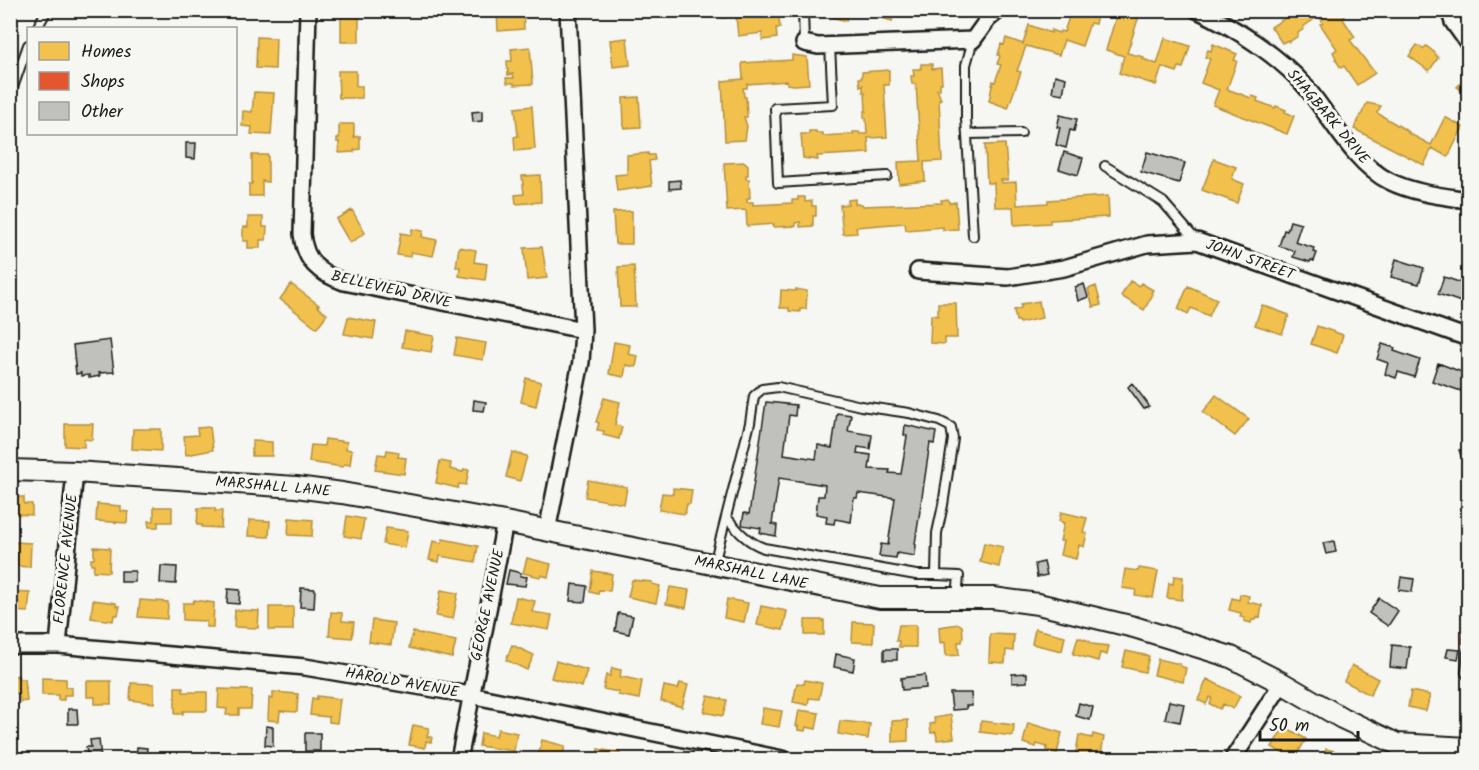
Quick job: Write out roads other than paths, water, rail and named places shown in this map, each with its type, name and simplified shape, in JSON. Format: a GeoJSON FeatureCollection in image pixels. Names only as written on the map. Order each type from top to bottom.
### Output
{"type":"FeatureCollection","features":[{"type":"Feature","properties":{"kind":"street","name":"BELLEVIEW DRIVE"},"geometry":{"type":"LineString","coordinates":[[308,10],[302,234],[306,253],[313,264],[326,275],[344,282],[583,330]]}},
{"type":"Feature","properties":{"kind":"street"},"geometry":{"type":"LineString","coordinates":[[547,531],[580,362],[583,330],[568,10]]}},
{"type":"Feature","properties":{"kind":"street"},"geometry":{"type":"LineString","coordinates":[[804,43],[830,46],[974,40],[988,19],[999,10]]}},
{"type":"Feature","properties":{"kind":"street","name":"SHAGBARK DRIVE"},"geometry":{"type":"LineString","coordinates":[[1197,10],[1239,31],[1289,69],[1305,86],[1354,150],[1376,172],[1388,180],[1420,192],[1468,200]]}},
{"type":"Feature","properties":{"kind":"street"},"geometry":{"type":"LineString","coordinates":[[1449,10],[1453,22],[1468,43]]}},
{"type":"Feature","properties":{"kind":"street","name":"JOHN STREET"},"geometry":{"type":"LineString","coordinates":[[918,271],[1008,277],[1064,268],[1147,244],[1197,241],[1468,338]]}},
{"type":"Feature","properties":{"kind":"street","name":"MARSHALL LANE"},"geometry":{"type":"LineString","coordinates":[[10,470],[75,472],[296,487],[409,503],[880,598],[993,598],[1038,603],[1134,627],[1231,657],[1342,718],[1397,744],[1468,748]]}},
{"type":"Feature","properties":{"kind":"street","name":"FLORENCE AVENUE"},"geometry":{"type":"LineString","coordinates":[[58,645],[75,472]]}},
{"type":"Feature","properties":{"kind":"street","name":"GEORGE AVENUE"},"geometry":{"type":"LineString","coordinates":[[459,759],[505,522]]}},
{"type":"Feature","properties":{"kind":"street","name":"HAROLD AVENUE"},"geometry":{"type":"LineString","coordinates":[[10,645],[58,645],[305,667],[470,695],[788,759]]}},
{"type":"Feature","properties":{"kind":"street"},"geometry":{"type":"LineString","coordinates":[[1232,759],[1282,683]]}},
{"type":"Feature","properties":{"kind":"lane"},"geometry":{"type":"LineString","coordinates":[[38,27],[47,10]]}},
{"type":"Feature","properties":{"kind":"lane"},"geometry":{"type":"LineString","coordinates":[[803,10],[804,43]]}},
{"type":"Feature","properties":{"kind":"lane"},"geometry":{"type":"LineString","coordinates":[[973,236],[967,134],[966,65],[974,40]]}},
{"type":"Feature","properties":{"kind":"lane"},"geometry":{"type":"LineString","coordinates":[[830,46],[833,105],[775,108],[778,183],[886,176]]}},
{"type":"Feature","properties":{"kind":"lane"},"geometry":{"type":"LineString","coordinates":[[10,96],[27,48]]}},
{"type":"Feature","properties":{"kind":"lane"},"geometry":{"type":"LineString","coordinates":[[967,134],[1021,133]]}},
{"type":"Feature","properties":{"kind":"lane"},"geometry":{"type":"LineString","coordinates":[[1105,166],[1163,202],[1197,241]]}},
{"type":"Feature","properties":{"kind":"lane"},"geometry":{"type":"LineString","coordinates":[[713,566],[750,423],[754,396],[762,389],[778,387],[861,406],[909,413],[939,421],[951,428],[953,440],[944,505],[937,533],[936,575]]}},
{"type":"Feature","properties":{"kind":"lane"},"geometry":{"type":"LineString","coordinates":[[726,517],[744,538],[764,548],[916,575],[959,576],[957,599]]}},
{"type":"Feature","properties":{"kind":"lane"},"geometry":{"type":"LineString","coordinates":[[1468,652],[1466,673],[1468,676]]}}]}
